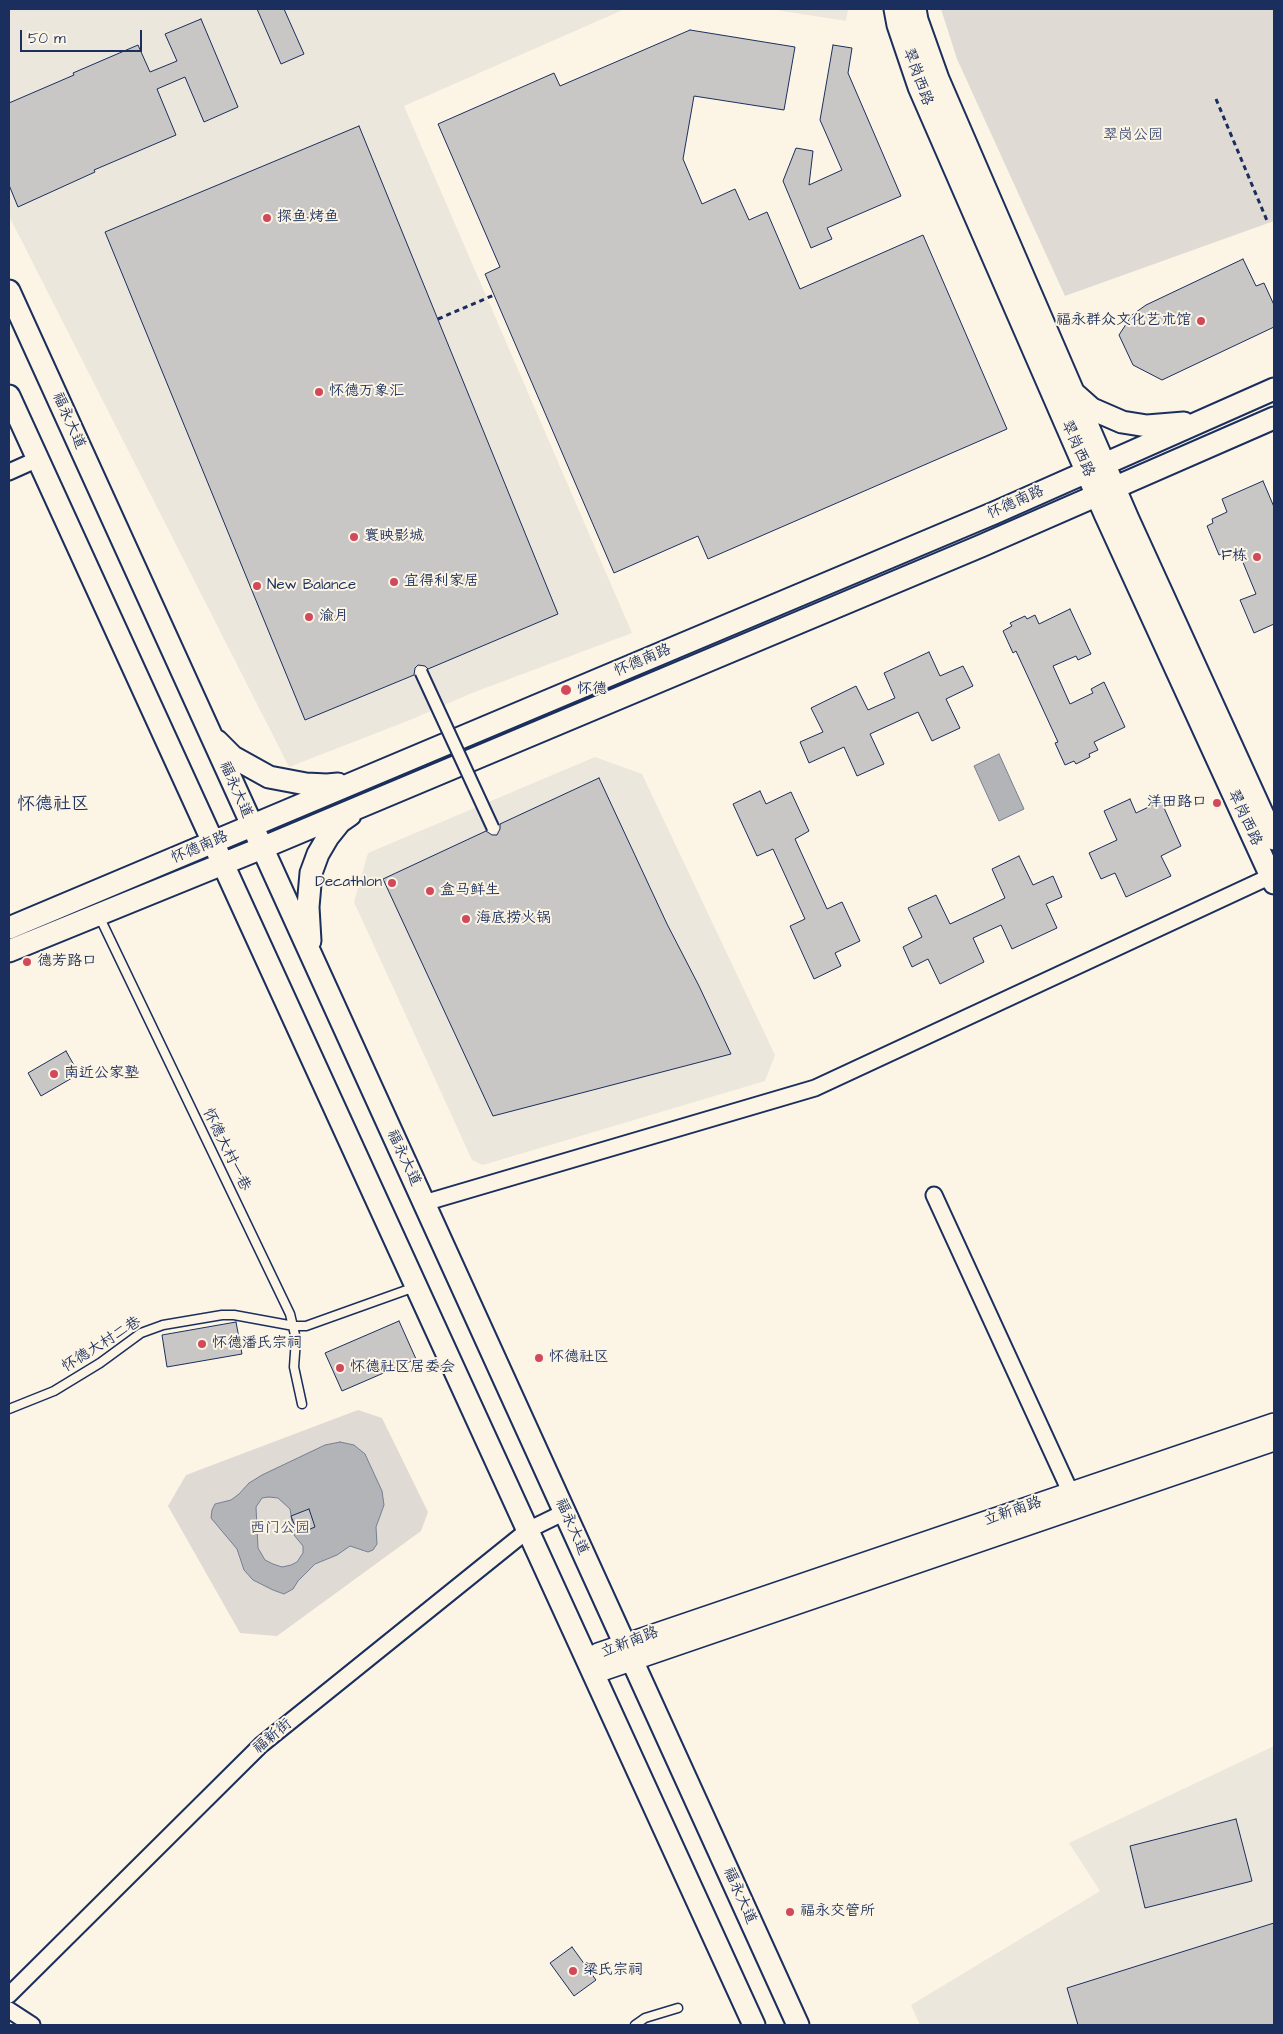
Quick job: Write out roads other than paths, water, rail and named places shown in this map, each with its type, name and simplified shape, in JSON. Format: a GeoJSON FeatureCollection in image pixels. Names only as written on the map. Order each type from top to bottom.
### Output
{"type":"FeatureCollection","features":[{"type":"Feature","properties":{"kind":"main road","name":"翠岗西路"},"geometry":{"type":"LineString","coordinates":[[895,9],[898,25],[919,87],[1096,468],[1273,880]]}},
{"type":"Feature","properties":{"kind":"main road","name":"翠岗西路"},"geometry":{"type":"LineString","coordinates":[[915,9],[917,20],[938,79],[1072,391],[1096,468]]}},
{"type":"Feature","properties":{"kind":"main road","name":"福永大道"},"geometry":{"type":"LineString","coordinates":[[9,291],[798,2025]]}},
{"type":"Feature","properties":{"kind":"main road","name":"怀德南路"},"geometry":{"type":"LineString","coordinates":[[9,928],[1096,468],[1274,389]]}},
{"type":"Feature","properties":{"kind":"main road"},"geometry":{"type":"LineString","coordinates":[[1072,391],[1092,409],[1122,422],[1147,426],[1174,425],[1207,420]]}},
{"type":"Feature","properties":{"kind":"main road"},"geometry":{"type":"LineString","coordinates":[[9,396],[754,2025]]}},
{"type":"Feature","properties":{"kind":"main road","name":"怀德南路"},"geometry":{"type":"LineString","coordinates":[[9,951],[262,848],[1106,492],[1274,418]]}},
{"type":"Feature","properties":{"kind":"main road","name":"翠岗西路"},"geometry":{"type":"LineString","coordinates":[[1106,492],[1274,839]]}},
{"type":"Feature","properties":{"kind":"main road"},"geometry":{"type":"LineString","coordinates":[[207,727],[233,757],[269,776],[320,785],[358,781]]}},
{"type":"Feature","properties":{"kind":"main road"},"geometry":{"type":"LineString","coordinates":[[314,964],[308,924],[308,890],[318,854],[340,822],[366,804]]}},
{"type":"Feature","properties":{"kind":"street"},"geometry":{"type":"LineString","coordinates":[[9,472],[38,459]]}},
{"type":"Feature","properties":{"kind":"street"},"geometry":{"type":"LineString","coordinates":[[420,672],[493,828]]}},
{"type":"Feature","properties":{"kind":"street"},"geometry":{"type":"LineString","coordinates":[[424,1203],[815,1088],[1273,880]]}},
{"type":"Feature","properties":{"kind":"street"},"geometry":{"type":"LineString","coordinates":[[934,1195],[1074,1500]]}},
{"type":"Feature","properties":{"kind":"street","name":"立新南路"},"geometry":{"type":"LineString","coordinates":[[590,1664],[605,1670],[629,1652],[1074,1500],[1274,1423]]}},
{"type":"Feature","properties":{"kind":"street","name":"立新南路"},"geometry":{"type":"LineString","coordinates":[[1074,1500],[1274,1442]]}},
{"type":"Feature","properties":{"kind":"street","name":"福新街"},"geometry":{"type":"LineString","coordinates":[[9,1995],[261,1745],[528,1530],[565,1512]]}},
{"type":"Feature","properties":{"kind":"street"},"geometry":{"type":"LineString","coordinates":[[9,2010],[32,2025]]}},
{"type":"Feature","properties":{"kind":"lane","name":"怀德大村一巷"},"geometry":{"type":"LineString","coordinates":[[98,914],[294,1326],[296,1339],[294,1367],[302,1404]]}},
{"type":"Feature","properties":{"kind":"lane","name":"怀德大村二巷"},"geometry":{"type":"LineString","coordinates":[[9,1409],[54,1391],[100,1363],[141,1333],[163,1325],[222,1315],[234,1315],[294,1326],[306,1326],[416,1287]]}},
{"type":"Feature","properties":{"kind":"lane"},"geometry":{"type":"LineString","coordinates":[[635,2025],[645,2018],[678,2008]]}},
{"type":"Feature","properties":{"kind":"place","name":"探鱼·烤鱼"},"geometry":{"type":"Point","coordinates":[267,218]}},
{"type":"Feature","properties":{"kind":"place","name":"福永群众文化艺术馆"},"geometry":{"type":"Point","coordinates":[1201,321]}},
{"type":"Feature","properties":{"kind":"place","name":"怀德万象汇"},"geometry":{"type":"Point","coordinates":[319,392]}},
{"type":"Feature","properties":{"kind":"place","name":"寰映影城"},"geometry":{"type":"Point","coordinates":[354,537]}},
{"type":"Feature","properties":{"kind":"place","name":"F栋"},"geometry":{"type":"Point","coordinates":[1257,557]}},
{"type":"Feature","properties":{"kind":"place","name":"宜得利家居"},"geometry":{"type":"Point","coordinates":[394,582]}},
{"type":"Feature","properties":{"kind":"place","name":"New Balance"},"geometry":{"type":"Point","coordinates":[257,586]}},
{"type":"Feature","properties":{"kind":"place","name":"渝月"},"geometry":{"type":"Point","coordinates":[309,617]}},
{"type":"Feature","properties":{"kind":"place","name":"怀德"},"geometry":{"type":"Point","coordinates":[566,690]}},
{"type":"Feature","properties":{"kind":"place","name":"洋田路口"},"geometry":{"type":"Point","coordinates":[1217,803]}},
{"type":"Feature","properties":{"kind":"place","name":"Decathlon"},"geometry":{"type":"Point","coordinates":[392,883]}},
{"type":"Feature","properties":{"kind":"place","name":"盒马鲜生"},"geometry":{"type":"Point","coordinates":[430,891]}},
{"type":"Feature","properties":{"kind":"place","name":"海底捞火锅"},"geometry":{"type":"Point","coordinates":[466,919]}},
{"type":"Feature","properties":{"kind":"place","name":"德芳路口"},"geometry":{"type":"Point","coordinates":[27,962]}},
{"type":"Feature","properties":{"kind":"place","name":"南近公家塾"},"geometry":{"type":"Point","coordinates":[54,1074]}},
{"type":"Feature","properties":{"kind":"place","name":"怀德潘氏宗祠"},"geometry":{"type":"Point","coordinates":[202,1344]}},
{"type":"Feature","properties":{"kind":"place","name":"怀德社区"},"geometry":{"type":"Point","coordinates":[539,1358]}},
{"type":"Feature","properties":{"kind":"place","name":"怀德社区居委会"},"geometry":{"type":"Point","coordinates":[340,1368]}},
{"type":"Feature","properties":{"kind":"place","name":"福永交管所"},"geometry":{"type":"Point","coordinates":[790,1912]}},
{"type":"Feature","properties":{"kind":"place","name":"梁氏宗祠"},"geometry":{"type":"Point","coordinates":[573,1971]}},
{"type":"Feature","properties":{"kind":"district","name":"怀德社区"},"geometry":{"type":"Point","coordinates":[53,805]}},
{"type":"Feature","properties":{"kind":"park label","name":"翠岗公园"},"geometry":{"type":"Point","coordinates":[1133,136]}},
{"type":"Feature","properties":{"kind":"park label","name":"西门公园"},"geometry":{"type":"Point","coordinates":[280,1529]}}]}
